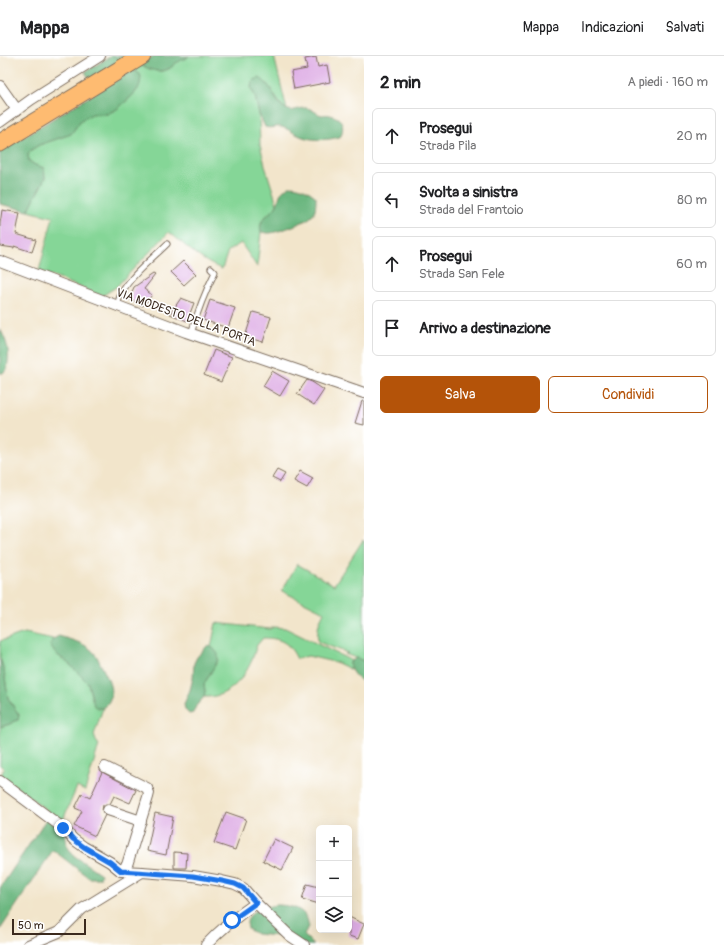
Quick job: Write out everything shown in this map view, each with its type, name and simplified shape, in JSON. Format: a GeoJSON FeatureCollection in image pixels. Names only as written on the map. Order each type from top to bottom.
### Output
{"type":"FeatureCollection","features":[{"type":"Feature","properties":{"kind":"highway"},"geometry":{"type":"LineString","coordinates":[[0,143],[142,56]]}},
{"type":"Feature","properties":{"kind":"street"},"geometry":{"type":"LineString","coordinates":[[0,122],[100,56]]}},
{"type":"Feature","properties":{"kind":"street"},"geometry":{"type":"LineString","coordinates":[[0,86],[17,110]]}},
{"type":"Feature","properties":{"kind":"street","name":"VIA MODESTO DELLA PORTA"},"geometry":{"type":"LineString","coordinates":[[0,261],[191,334],[364,393]]}},
{"type":"Feature","properties":{"kind":"street"},"geometry":{"type":"LineString","coordinates":[[105,767],[147,788],[149,792],[127,864],[121,871]]}},
{"type":"Feature","properties":{"kind":"street"},"geometry":{"type":"LineString","coordinates":[[0,781],[63,828],[73,839],[110,862],[121,871],[193,876],[235,884],[243,888],[256,903],[289,935],[304,945]]}},
{"type":"Feature","properties":{"kind":"street"},"geometry":{"type":"LineString","coordinates":[[108,810],[140,821]]}},
{"type":"Feature","properties":{"kind":"street"},"geometry":{"type":"LineString","coordinates":[[28,945],[59,932],[82,909],[142,872]]}},
{"type":"Feature","properties":{"kind":"street"},"geometry":{"type":"LineString","coordinates":[[206,945],[217,932],[256,903]]}},
{"type":"Feature","properties":{"kind":"lane"},"geometry":{"type":"LineString","coordinates":[[117,306],[127,284],[167,244]]}},
{"type":"Feature","properties":{"kind":"lane"},"geometry":{"type":"LineString","coordinates":[[191,334],[206,290],[215,272],[211,268]]}},
{"type":"Feature","properties":{"kind":"green space"},"geometry":{"type":"Polygon","coordinates":[[[111,56],[130,56],[93,79],[89,78],[85,72],[111,56]]]}},
{"type":"Feature","properties":{"kind":"green space"},"geometry":{"type":"Polygon","coordinates":[[[154,56],[189,56],[170,68],[162,71],[147,68],[140,64],[154,56]]]}},
{"type":"Feature","properties":{"kind":"green space"},"geometry":{"type":"Polygon","coordinates":[[[189,56],[274,56],[287,110],[279,102],[265,82],[260,79],[252,83],[251,88],[255,96],[259,114],[260,145],[277,204],[273,211],[261,222],[257,267],[241,243],[228,251],[222,269],[201,258],[169,232],[116,287],[102,296],[39,271],[53,217],[28,211],[45,178],[44,168],[29,161],[28,155],[31,150],[39,145],[71,134],[81,120],[92,113],[107,114],[117,109],[138,89],[133,70],[140,64],[156,71],[163,71],[169,69],[177,62],[189,56]]]}},
{"type":"Feature","properties":{"kind":"green space"},"geometry":{"type":"Polygon","coordinates":[[[133,70],[140,74],[141,77],[138,89],[117,109],[107,114],[92,114],[81,120],[71,134],[39,145],[31,150],[28,155],[29,161],[44,168],[45,178],[28,211],[0,204],[0,151],[133,70]]]}},
{"type":"Feature","properties":{"kind":"green space"},"geometry":{"type":"Polygon","coordinates":[[[260,78],[265,82],[279,103],[286,109],[294,110],[307,108],[321,115],[334,116],[340,120],[343,128],[341,136],[320,140],[303,137],[287,129],[279,127],[265,127],[259,114],[255,96],[251,88],[254,80],[260,78]]]}},
{"type":"Feature","properties":{"kind":"green space"},"geometry":{"type":"Polygon","coordinates":[[[289,186],[304,189],[316,197],[316,205],[312,216],[298,224],[272,233],[261,232],[260,228],[262,221],[276,206],[281,193],[289,186]]]}},
{"type":"Feature","properties":{"kind":"green space"},"geometry":{"type":"Polygon","coordinates":[[[0,329],[7,344],[8,353],[7,369],[3,373],[0,373],[0,329]]]}},
{"type":"Feature","properties":{"kind":"green space"},"geometry":{"type":"Polygon","coordinates":[[[363,540],[364,661],[345,654],[348,653],[318,642],[318,626],[324,612],[282,591],[297,564],[334,585],[363,540]]]}},
{"type":"Feature","properties":{"kind":"green space"},"geometry":{"type":"Polygon","coordinates":[[[216,623],[270,629],[274,627],[285,628],[352,661],[350,662],[350,669],[338,663],[308,656],[297,659],[288,645],[284,642],[270,638],[263,638],[257,645],[252,660],[244,674],[234,686],[213,697],[204,697],[204,684],[218,660],[214,649],[211,647],[216,623]]]}},
{"type":"Feature","properties":{"kind":"green space"},"geometry":{"type":"Polygon","coordinates":[[[25,633],[53,639],[50,645],[55,653],[68,663],[88,683],[91,696],[98,709],[103,708],[94,735],[99,745],[85,791],[77,787],[62,822],[1,775],[4,769],[0,765],[0,727],[18,720],[19,715],[8,698],[4,670],[0,658],[0,641],[25,633]]]}},
{"type":"Feature","properties":{"kind":"green space"},"geometry":{"type":"Polygon","coordinates":[[[59,636],[88,647],[97,657],[108,680],[111,691],[109,702],[104,707],[97,708],[94,706],[88,683],[68,663],[55,653],[50,645],[53,639],[59,636]]]}},
{"type":"Feature","properties":{"kind":"green space"},"geometry":{"type":"Polygon","coordinates":[[[208,645],[218,654],[218,660],[204,684],[204,697],[196,706],[193,713],[189,714],[185,710],[184,704],[193,678],[194,663],[197,657],[208,645]]]}},
{"type":"Feature","properties":{"kind":"green space"},"geometry":{"type":"Polygon","coordinates":[[[0,658],[4,670],[8,698],[19,715],[18,720],[0,727],[0,658]]]}},
{"type":"Feature","properties":{"kind":"green space"},"geometry":{"type":"Polygon","coordinates":[[[356,658],[364,661],[364,683],[354,674],[350,666],[350,662],[356,658]]]}},
{"type":"Feature","properties":{"kind":"green space"},"geometry":{"type":"Polygon","coordinates":[[[47,818],[65,832],[67,846],[73,855],[101,874],[100,878],[89,878],[53,850],[0,930],[0,888],[47,818]]]}},
{"type":"Feature","properties":{"kind":"green space"},"geometry":{"type":"Polygon","coordinates":[[[276,905],[293,907],[304,914],[309,927],[304,935],[314,945],[306,945],[278,936],[256,934],[248,929],[248,919],[254,912],[276,905]]]}},
{"type":"Feature","properties":{"kind":"building"},"geometry":{"type":"Polygon","coordinates":[[[316,57],[318,67],[327,65],[330,82],[294,89],[291,72],[307,69],[305,59],[316,57]]]}},
{"type":"Feature","properties":{"kind":"building"},"geometry":{"type":"Polygon","coordinates":[[[2,210],[20,213],[16,234],[36,240],[32,252],[14,246],[14,248],[0,246],[0,224],[2,210]]]}},
{"type":"Feature","properties":{"kind":"building"},"geometry":{"type":"Polygon","coordinates":[[[183,261],[196,274],[184,285],[171,272],[183,261]]]}},
{"type":"Feature","properties":{"kind":"building"},"geometry":{"type":"Polygon","coordinates":[[[153,274],[155,275],[144,289],[152,295],[143,306],[129,299],[134,287],[153,274]]]}},
{"type":"Feature","properties":{"kind":"building"},"geometry":{"type":"Polygon","coordinates":[[[181,298],[194,303],[187,321],[170,314],[181,298]]]}},
{"type":"Feature","properties":{"kind":"building"},"geometry":{"type":"Polygon","coordinates":[[[210,300],[235,308],[228,328],[203,320],[210,300]]]}},
{"type":"Feature","properties":{"kind":"building"},"geometry":{"type":"Polygon","coordinates":[[[253,312],[271,317],[263,342],[245,337],[253,312]]]}},
{"type":"Feature","properties":{"kind":"building"},"geometry":{"type":"Polygon","coordinates":[[[214,350],[232,357],[221,382],[204,375],[214,350]]]}},
{"type":"Feature","properties":{"kind":"building"},"geometry":{"type":"Polygon","coordinates":[[[272,371],[289,381],[280,396],[263,386],[272,371]]]}},
{"type":"Feature","properties":{"kind":"building"},"geometry":{"type":"Polygon","coordinates":[[[307,380],[324,390],[314,405],[297,394],[307,380]]]}},
{"type":"Feature","properties":{"kind":"building"},"geometry":{"type":"Polygon","coordinates":[[[362,401],[364,401],[364,425],[355,423],[362,401]]]}},
{"type":"Feature","properties":{"kind":"building"},"geometry":{"type":"Polygon","coordinates":[[[277,470],[285,474],[280,482],[272,478],[277,470]]]}},
{"type":"Feature","properties":{"kind":"building"},"geometry":{"type":"Polygon","coordinates":[[[300,471],[313,478],[307,488],[294,481],[300,471]]]}},
{"type":"Feature","properties":{"kind":"building"},"geometry":{"type":"Polygon","coordinates":[[[102,772],[136,790],[130,803],[114,796],[110,804],[103,805],[102,811],[105,815],[95,836],[74,826],[82,811],[75,808],[82,794],[90,798],[102,772]]]}},
{"type":"Feature","properties":{"kind":"building"},"geometry":{"type":"Polygon","coordinates":[[[226,812],[246,819],[235,850],[214,843],[226,812]]]}},
{"type":"Feature","properties":{"kind":"building"},"geometry":{"type":"Polygon","coordinates":[[[155,813],[173,817],[166,855],[147,851],[155,813]]]}},
{"type":"Feature","properties":{"kind":"building"},"geometry":{"type":"Polygon","coordinates":[[[274,839],[293,848],[282,870],[263,861],[274,839]]]}},
{"type":"Feature","properties":{"kind":"building"},"geometry":{"type":"Polygon","coordinates":[[[174,852],[187,853],[186,868],[174,868],[174,852]]]}},
{"type":"Feature","properties":{"kind":"building"},"geometry":{"type":"Polygon","coordinates":[[[307,884],[316,886],[316,903],[302,899],[307,884]]]}},
{"type":"Feature","properties":{"kind":"building"},"geometry":{"type":"Polygon","coordinates":[[[352,918],[364,924],[358,939],[349,936],[349,933],[352,933],[352,918]]]}},
{"type":"Feature","properties":{"kind":"route"},"geometry":{"type":"LineString","coordinates":[[63,828],[73,839],[110,862],[121,871],[193,876],[235,884],[243,888],[256,903],[232,920]]}}]}
